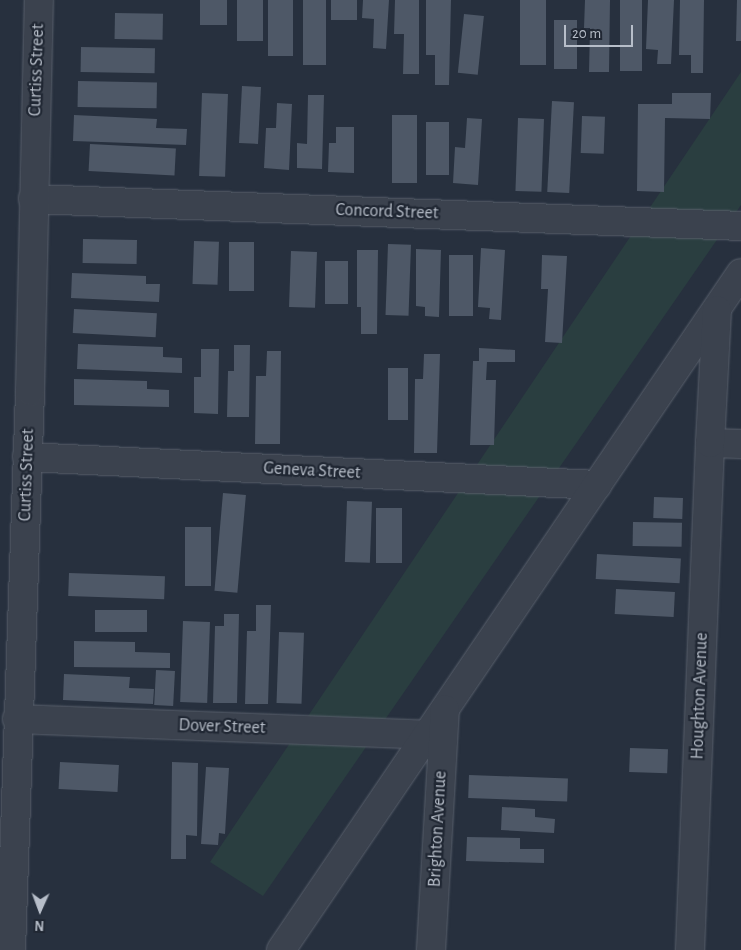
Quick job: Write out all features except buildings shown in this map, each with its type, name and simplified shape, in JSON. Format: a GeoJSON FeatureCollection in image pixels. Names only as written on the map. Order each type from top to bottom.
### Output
{"type":"FeatureCollection","features":[{"type":"Feature","properties":{"kind":"street","name":"Curtiss Street"},"geometry":{"type":"LineString","coordinates":[[11,950],[17,720],[28,457],[39,0]]}},
{"type":"Feature","properties":{"kind":"street","name":"Concord Street"},"geometry":{"type":"LineString","coordinates":[[33,199],[741,226]]}},
{"type":"Feature","properties":{"kind":"street"},"geometry":{"type":"LineString","coordinates":[[281,950],[741,273]]}},
{"type":"Feature","properties":{"kind":"street","name":"Houghton Avenue"},"geometry":{"type":"LineString","coordinates":[[690,950],[717,308]]}},
{"type":"Feature","properties":{"kind":"street"},"geometry":{"type":"LineString","coordinates":[[710,443],[741,444]]}},
{"type":"Feature","properties":{"kind":"street","name":"Geneva Street"},"geometry":{"type":"LineString","coordinates":[[28,457],[597,486]]}},
{"type":"Feature","properties":{"kind":"street","name":"Brighton Avenue"},"geometry":{"type":"LineString","coordinates":[[431,950],[445,708]]}},
{"type":"Feature","properties":{"kind":"street","name":"Dover Street"},"geometry":{"type":"LineString","coordinates":[[17,720],[427,734]]}},
{"type":"Feature","properties":{"kind":"green space"},"geometry":{"type":"Polygon","coordinates":[[[741,72],[741,205],[263,896],[210,862],[741,72]]]}}]}
